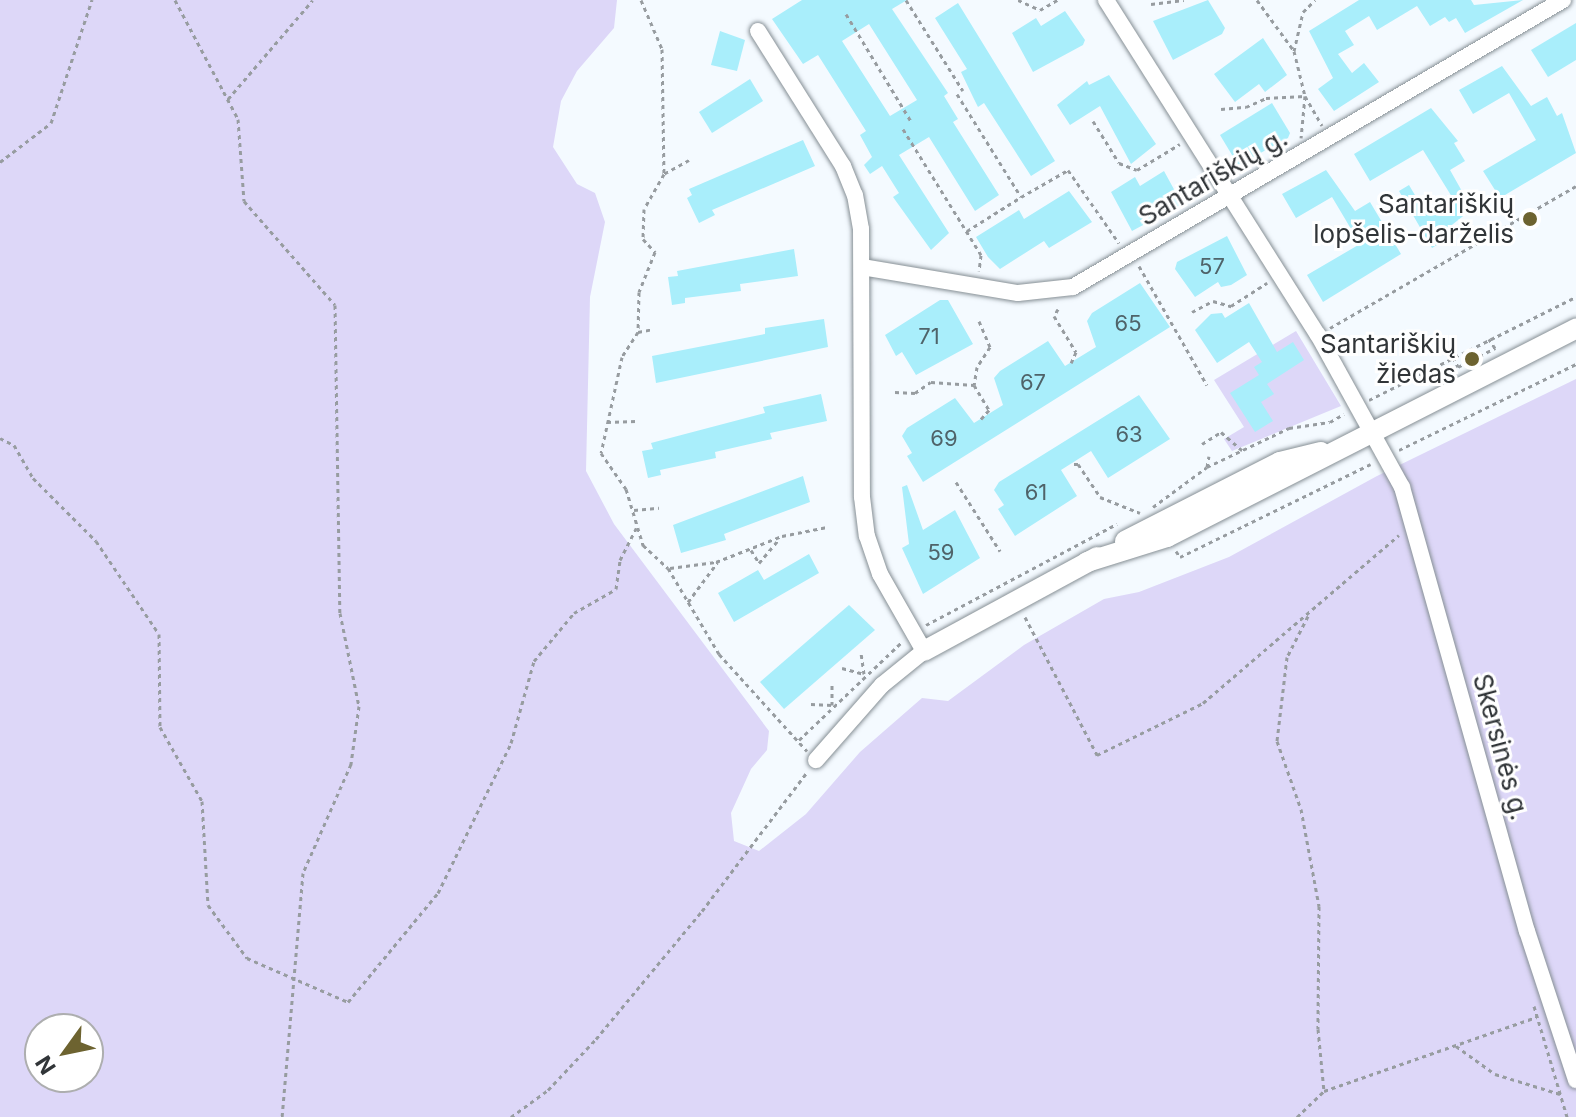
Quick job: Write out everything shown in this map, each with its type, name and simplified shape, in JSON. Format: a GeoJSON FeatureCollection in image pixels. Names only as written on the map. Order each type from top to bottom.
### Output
{"type":"FeatureCollection","features":[{"type":"Feature","properties":{"kind":"main road"},"geometry":{"type":"LineString","coordinates":[[924,651],[1016,598],[1087,562],[1315,464],[1336,448],[1576,329]]}},
{"type":"Feature","properties":{"kind":"street","name":"Skersinės g."},"geometry":{"type":"LineString","coordinates":[[1106,0],[1281,275],[1374,430],[1422,549],[1527,931],[1576,1080]]}},
{"type":"Feature","properties":{"kind":"street","name":"Santariškių g."},"geometry":{"type":"LineString","coordinates":[[862,267],[978,287],[1056,292],[1132,255],[1563,0]]}},
{"type":"Feature","properties":{"kind":"street"},"geometry":{"type":"LineString","coordinates":[[758,31],[851,184],[859,210],[862,267],[862,497],[867,536],[885,585],[924,651],[882,685],[816,760]]}},
{"type":"Feature","properties":{"kind":"path"},"geometry":{"type":"LineString","coordinates":[[0,162],[51,123],[92,0]]}},
{"type":"Feature","properties":{"kind":"path"},"geometry":{"type":"LineString","coordinates":[[175,0],[238,119],[244,201],[335,305],[340,613],[359,706],[351,764],[303,873],[297,979],[282,1117]]}},
{"type":"Feature","properties":{"kind":"path"},"geometry":{"type":"LineString","coordinates":[[228,99],[313,0]]}},
{"type":"Feature","properties":{"kind":"path"},"geometry":{"type":"LineString","coordinates":[[641,0],[662,49],[664,174],[644,209],[641,229],[655,252]]}},
{"type":"Feature","properties":{"kind":"path"},"geometry":{"type":"LineString","coordinates":[[906,0],[963,91]]}},
{"type":"Feature","properties":{"kind":"path"},"geometry":{"type":"LineString","coordinates":[[1018,0],[1040,10],[1057,0]]}},
{"type":"Feature","properties":{"kind":"path"},"geometry":{"type":"LineString","coordinates":[[1151,4],[1184,0]]}},
{"type":"Feature","properties":{"kind":"path"},"geometry":{"type":"LineString","coordinates":[[1257,0],[1294,51],[1305,96],[1330,138]]}},
{"type":"Feature","properties":{"kind":"path"},"geometry":{"type":"LineString","coordinates":[[1294,51],[1303,12],[1315,0]]}},
{"type":"Feature","properties":{"kind":"path"},"geometry":{"type":"LineString","coordinates":[[846,14],[912,123]]}},
{"type":"Feature","properties":{"kind":"path"},"geometry":{"type":"LineString","coordinates":[[957,94],[1021,197]]}},
{"type":"Feature","properties":{"kind":"path"},"geometry":{"type":"LineString","coordinates":[[1221,109],[1246,107],[1266,98],[1305,96]]}},
{"type":"Feature","properties":{"kind":"path"},"geometry":{"type":"LineString","coordinates":[[1301,156],[1305,96]]}},
{"type":"Feature","properties":{"kind":"path"},"geometry":{"type":"LineString","coordinates":[[1093,121],[1119,163],[1137,170],[1193,136]]}},
{"type":"Feature","properties":{"kind":"path"},"geometry":{"type":"LineString","coordinates":[[903,129],[981,255],[978,287]]}},
{"type":"Feature","properties":{"kind":"path"},"geometry":{"type":"LineString","coordinates":[[664,174],[689,160]]}},
{"type":"Feature","properties":{"kind":"path"},"geometry":{"type":"LineString","coordinates":[[966,231],[1068,170],[1115,240],[1132,255],[1207,385]]}},
{"type":"Feature","properties":{"kind":"path"},"geometry":{"type":"LineString","coordinates":[[1318,335],[1576,186]]}},
{"type":"Feature","properties":{"kind":"path"},"geometry":{"type":"LineString","coordinates":[[655,252],[664,250]]}},
{"type":"Feature","properties":{"kind":"path"},"geometry":{"type":"LineString","coordinates":[[511,1117],[548,1090],[596,1039],[702,911],[816,760],[719,654],[668,568],[643,545],[636,528],[634,510],[601,453],[622,357],[638,332],[639,292],[655,252]]}},
{"type":"Feature","properties":{"kind":"path"},"geometry":{"type":"LineString","coordinates":[[1192,312],[1213,301],[1231,306],[1281,275]]}},
{"type":"Feature","properties":{"kind":"path"},"geometry":{"type":"LineString","coordinates":[[1365,401],[1576,297]]}},
{"type":"Feature","properties":{"kind":"path"},"geometry":{"type":"LineString","coordinates":[[1058,309],[1054,316],[1076,352],[1071,363]]}},
{"type":"Feature","properties":{"kind":"path"},"geometry":{"type":"LineString","coordinates":[[979,321],[990,347],[977,367],[974,385],[989,410],[980,420]]}},
{"type":"Feature","properties":{"kind":"path"},"geometry":{"type":"LineString","coordinates":[[638,332],[653,329]]}},
{"type":"Feature","properties":{"kind":"path"},"geometry":{"type":"LineString","coordinates":[[1453,357],[1458,367],[1495,348],[1489,339]]}},
{"type":"Feature","properties":{"kind":"path"},"geometry":{"type":"LineString","coordinates":[[1351,410],[1330,422],[1289,428],[1207,467],[1152,508],[1180,557],[1576,364]]}},
{"type":"Feature","properties":{"kind":"path"},"geometry":{"type":"LineString","coordinates":[[895,392],[915,393],[931,382],[974,385]]}},
{"type":"Feature","properties":{"kind":"path"},"geometry":{"type":"LineString","coordinates":[[1388,390],[1394,402]]}},
{"type":"Feature","properties":{"kind":"path"},"geometry":{"type":"LineString","coordinates":[[607,422],[636,421]]}},
{"type":"Feature","properties":{"kind":"path"},"geometry":{"type":"LineString","coordinates":[[1408,430],[1414,442]]}},
{"type":"Feature","properties":{"kind":"path"},"geometry":{"type":"LineString","coordinates":[[1202,444],[1221,432],[1242,450]]}},
{"type":"Feature","properties":{"kind":"path"},"geometry":{"type":"LineString","coordinates":[[0,438],[14,445],[33,478],[96,541],[159,634],[160,727],[202,801],[208,905],[247,958],[348,1002],[438,893],[511,743],[534,661],[574,613],[616,589],[620,560],[636,528]]}},
{"type":"Feature","properties":{"kind":"path"},"geometry":{"type":"LineString","coordinates":[[1207,467],[1209,456]]}},
{"type":"Feature","properties":{"kind":"path"},"geometry":{"type":"LineString","coordinates":[[1074,464],[1078,464],[1100,497],[1140,513]]}},
{"type":"Feature","properties":{"kind":"path"},"geometry":{"type":"LineString","coordinates":[[956,482],[1000,551]]}},
{"type":"Feature","properties":{"kind":"path"},"geometry":{"type":"LineString","coordinates":[[634,510],[659,508]]}},
{"type":"Feature","properties":{"kind":"path"},"geometry":{"type":"LineString","coordinates":[[668,568],[719,561],[782,536],[827,527]]}},
{"type":"Feature","properties":{"kind":"path"},"geometry":{"type":"LineString","coordinates":[[1016,598],[1097,755],[1203,703],[1408,527]]}},
{"type":"Feature","properties":{"kind":"path"},"geometry":{"type":"LineString","coordinates":[[751,550],[759,563],[782,536]]}},
{"type":"Feature","properties":{"kind":"path"},"geometry":{"type":"LineString","coordinates":[[688,602],[719,561]]}},
{"type":"Feature","properties":{"kind":"path"},"geometry":{"type":"LineString","coordinates":[[1308,615],[1287,657],[1277,741],[1301,809],[1319,906],[1318,1029],[1324,1091]]}},
{"type":"Feature","properties":{"kind":"path"},"geometry":{"type":"LineString","coordinates":[[842,668],[864,674],[861,652]]}},
{"type":"Feature","properties":{"kind":"path"},"geometry":{"type":"LineString","coordinates":[[811,704],[832,705],[832,682]]}},
{"type":"Feature","properties":{"kind":"path"},"geometry":{"type":"LineString","coordinates":[[1297,1117],[1324,1091],[1537,1017]]}},
{"type":"Feature","properties":{"kind":"path"},"geometry":{"type":"LineString","coordinates":[[1455,1045],[1495,1074],[1560,1094]]}},
{"type":"Feature","properties":{"kind":"shaded area"},"geometry":{"type":"Polygon","coordinates":[[[0,0],[617,0],[614,28],[577,71],[561,101],[553,147],[577,184],[595,193],[605,222],[590,297],[586,471],[614,524],[769,731],[767,750],[751,769],[731,813],[734,841],[759,851],[806,814],[860,752],[922,698],[948,701],[1024,645],[1104,599],[1139,592],[1229,557],[1377,476],[1576,379],[1576,1117],[0,1117],[0,0]]]}},
{"type":"Feature","properties":{"kind":"shaded area"},"geometry":{"type":"Polygon","coordinates":[[[1296,331],[1341,406],[1232,451],[1224,439],[1244,427],[1214,380],[1296,331]]]}},
{"type":"Feature","properties":{"kind":"building"},"geometry":{"type":"Polygon","coordinates":[[[802,0],[907,0],[892,9],[948,93],[944,96],[958,119],[953,122],[999,195],[975,211],[929,137],[899,155],[949,233],[931,250],[893,197],[899,193],[882,166],[870,174],[864,165],[872,157],[860,135],[866,131],[818,55],[803,64],[772,19],[802,0]],[[869,24],[842,41],[890,116],[917,100],[869,24]]]}},
{"type":"Feature","properties":{"kind":"building"},"geometry":{"type":"Polygon","coordinates":[[[1208,0],[1225,28],[1222,34],[1173,60],[1153,21],[1208,0]]]}},
{"type":"Feature","properties":{"kind":"building"},"geometry":{"type":"Polygon","coordinates":[[[1359,0],[1471,0],[1474,5],[1523,0],[1465,33],[1456,18],[1449,22],[1445,17],[1430,26],[1417,6],[1377,30],[1369,16],[1345,31],[1354,45],[1338,54],[1352,73],[1364,63],[1379,82],[1334,111],[1318,89],[1333,78],[1309,31],[1359,0]]]}},
{"type":"Feature","properties":{"kind":"building"},"geometry":{"type":"Polygon","coordinates":[[[958,3],[1055,161],[1031,176],[984,103],[978,107],[961,72],[967,69],[935,18],[958,3]]]}},
{"type":"Feature","properties":{"kind":"building"},"geometry":{"type":"Polygon","coordinates":[[[1065,11],[1085,40],[1083,45],[1033,72],[1012,33],[1036,18],[1041,26],[1065,11]]]}},
{"type":"Feature","properties":{"kind":"building"},"geometry":{"type":"Polygon","coordinates":[[[1576,23],[1576,60],[1548,77],[1531,50],[1576,23]]]}},
{"type":"Feature","properties":{"kind":"building"},"geometry":{"type":"Polygon","coordinates":[[[720,31],[745,40],[737,71],[711,65],[720,31]]]}},
{"type":"Feature","properties":{"kind":"building"},"geometry":{"type":"Polygon","coordinates":[[[1263,38],[1287,75],[1265,92],[1259,84],[1235,102],[1214,74],[1263,38]]]}},
{"type":"Feature","properties":{"kind":"building"},"geometry":{"type":"Polygon","coordinates":[[[1502,66],[1531,106],[1547,97],[1557,116],[1562,113],[1576,153],[1500,198],[1483,171],[1536,140],[1509,93],[1473,114],[1459,90],[1502,66]]]}},
{"type":"Feature","properties":{"kind":"building"},"geometry":{"type":"Polygon","coordinates":[[[1109,75],[1156,144],[1131,164],[1100,106],[1070,125],[1057,105],[1087,81],[1089,85],[1109,75]]]}},
{"type":"Feature","properties":{"kind":"building"},"geometry":{"type":"Polygon","coordinates":[[[750,79],[763,101],[712,133],[699,112],[750,79]]]}},
{"type":"Feature","properties":{"kind":"building"},"geometry":{"type":"Polygon","coordinates":[[[1272,103],[1290,133],[1288,138],[1238,165],[1220,135],[1272,103]]]}},
{"type":"Feature","properties":{"kind":"building"},"geometry":{"type":"Polygon","coordinates":[[[1431,108],[1458,141],[1454,143],[1465,161],[1450,170],[1472,209],[1438,236],[1442,242],[1432,248],[1399,191],[1409,185],[1425,212],[1452,197],[1423,150],[1370,181],[1354,154],[1431,108]]]}},
{"type":"Feature","properties":{"kind":"building"},"geometry":{"type":"Polygon","coordinates":[[[803,140],[815,166],[712,210],[715,215],[699,223],[687,198],[692,195],[689,189],[803,140]]]}},
{"type":"Feature","properties":{"kind":"building"},"geometry":{"type":"Polygon","coordinates":[[[1326,170],[1355,211],[1370,202],[1401,254],[1323,302],[1307,275],[1360,244],[1332,197],[1296,218],[1282,194],[1326,170]]]}},
{"type":"Feature","properties":{"kind":"building"},"geometry":{"type":"Polygon","coordinates":[[[1164,171],[1182,204],[1132,231],[1111,192],[1135,177],[1140,186],[1164,171]]]}},
{"type":"Feature","properties":{"kind":"building"},"geometry":{"type":"Polygon","coordinates":[[[1069,191],[1092,222],[1049,248],[1044,241],[1000,269],[988,257],[976,237],[1019,210],[1024,219],[1069,191]]]}},
{"type":"Feature","properties":{"kind":"building"},"geometry":{"type":"Polygon","coordinates":[[[1227,236],[1247,275],[1231,285],[1221,287],[1218,282],[1195,297],[1175,269],[1177,262],[1227,236]]]}},
{"type":"Feature","properties":{"kind":"building"},"geometry":{"type":"Polygon","coordinates":[[[794,249],[798,276],[740,284],[741,291],[685,298],[685,303],[672,305],[668,277],[678,276],[677,271],[794,249]]]}},
{"type":"Feature","properties":{"kind":"building"},"geometry":{"type":"Polygon","coordinates":[[[1140,283],[1170,327],[923,482],[907,456],[912,453],[902,436],[907,428],[955,398],[974,423],[1003,405],[994,378],[1000,371],[1048,341],[1065,366],[1096,347],[1087,321],[1092,313],[1140,283]]]}},
{"type":"Feature","properties":{"kind":"building"},"geometry":{"type":"Polygon","coordinates":[[[940,300],[948,300],[973,344],[916,375],[902,352],[896,356],[885,335],[940,300]]]}},
{"type":"Feature","properties":{"kind":"building"},"geometry":{"type":"Polygon","coordinates":[[[1249,303],[1277,352],[1293,342],[1304,360],[1267,384],[1274,394],[1261,402],[1273,421],[1255,432],[1230,393],[1259,375],[1254,367],[1262,362],[1249,342],[1217,363],[1195,330],[1211,314],[1222,313],[1225,318],[1249,303]]]}},
{"type":"Feature","properties":{"kind":"building"},"geometry":{"type":"Polygon","coordinates":[[[824,319],[828,347],[656,383],[652,356],[765,334],[765,328],[824,319]]]}},
{"type":"Feature","properties":{"kind":"building"},"geometry":{"type":"Polygon","coordinates":[[[821,394],[827,421],[770,433],[772,439],[715,452],[716,458],[660,470],[661,475],[648,478],[642,451],[653,449],[651,443],[765,413],[763,407],[821,394]]]}},
{"type":"Feature","properties":{"kind":"building"},"geometry":{"type":"Polygon","coordinates":[[[1139,395],[1170,439],[1108,478],[1091,451],[1061,470],[1077,496],[1015,536],[998,509],[1004,505],[994,490],[999,482],[1139,395]]]}},
{"type":"Feature","properties":{"kind":"building"},"geometry":{"type":"Polygon","coordinates":[[[803,476],[810,502],[724,534],[726,540],[681,553],[673,525],[803,476]]]}},
{"type":"Feature","properties":{"kind":"building"},"geometry":{"type":"Polygon","coordinates":[[[907,485],[923,530],[955,510],[980,558],[923,594],[902,548],[909,544],[902,487],[907,485]]]}},
{"type":"Feature","properties":{"kind":"building"},"geometry":{"type":"Polygon","coordinates":[[[809,554],[819,573],[734,622],[718,593],[758,570],[764,580],[809,554]]]}},
{"type":"Feature","properties":{"kind":"building"},"geometry":{"type":"Polygon","coordinates":[[[849,605],[875,630],[784,709],[760,682],[849,605]]]}},
{"type":"Feature","properties":{"kind":"place","name":"Santariškių lopšelis-darželis"},"geometry":{"type":"Point","coordinates":[1530,219]}},
{"type":"Feature","properties":{"kind":"place","name":"Santariškių žiedas"},"geometry":{"type":"Point","coordinates":[1472,359]}}]}
